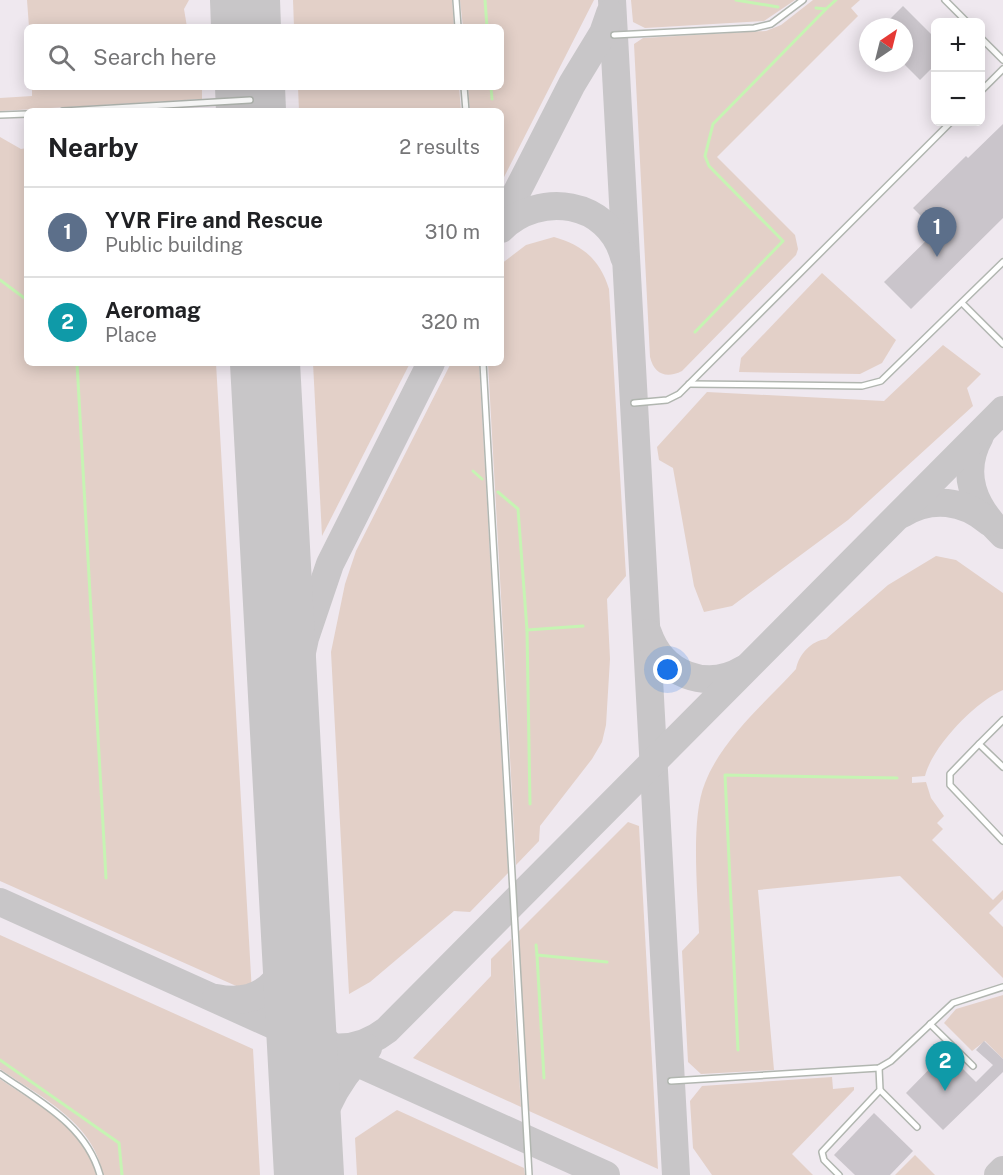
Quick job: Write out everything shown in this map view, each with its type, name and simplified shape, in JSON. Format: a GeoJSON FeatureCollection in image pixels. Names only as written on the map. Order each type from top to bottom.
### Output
{"type":"FeatureCollection","features":[{"type":"Feature","properties":{"kind":"lane"},"geometry":{"type":"LineString","coordinates":[[456,0],[459,24]]}},
{"type":"Feature","properties":{"kind":"lane"},"geometry":{"type":"LineString","coordinates":[[614,35],[762,26],[778,20],[803,0]]}},
{"type":"Feature","properties":{"kind":"lane"},"geometry":{"type":"LineString","coordinates":[[945,0],[963,18]]}},
{"type":"Feature","properties":{"kind":"lane"},"geometry":{"type":"LineString","coordinates":[[985,41],[1003,60]]}},
{"type":"Feature","properties":{"kind":"lane"},"geometry":{"type":"LineString","coordinates":[[985,88],[1003,69]]}},
{"type":"Feature","properties":{"kind":"lane"},"geometry":{"type":"LineString","coordinates":[[464,90],[466,108]]}},
{"type":"Feature","properties":{"kind":"lane"},"geometry":{"type":"LineString","coordinates":[[114,108],[250,100]]}},
{"type":"Feature","properties":{"kind":"lane"},"geometry":{"type":"LineString","coordinates":[[0,116],[24,114]]}},
{"type":"Feature","properties":{"kind":"lane"},"geometry":{"type":"LineString","coordinates":[[634,403],[674,399],[947,126]]}},
{"type":"Feature","properties":{"kind":"lane"},"geometry":{"type":"LineString","coordinates":[[689,384],[872,384],[890,374],[1003,262]]}},
{"type":"Feature","properties":{"kind":"lane"},"geometry":{"type":"LineString","coordinates":[[962,303],[1003,344]]}},
{"type":"Feature","properties":{"kind":"lane"},"geometry":{"type":"LineString","coordinates":[[483,366],[529,1175]]}},
{"type":"Feature","properties":{"kind":"lane"},"geometry":{"type":"LineString","coordinates":[[1003,720],[950,774],[950,785],[1003,841]]}},
{"type":"Feature","properties":{"kind":"lane"},"geometry":{"type":"LineString","coordinates":[[979,744],[1003,767]]}},
{"type":"Feature","properties":{"kind":"lane"},"geometry":{"type":"LineString","coordinates":[[671,1081],[879,1068],[891,1061],[930,1024],[960,1000],[1003,987]]}},
{"type":"Feature","properties":{"kind":"lane"},"geometry":{"type":"LineString","coordinates":[[930,1024],[973,1066]]}},
{"type":"Feature","properties":{"kind":"lane"},"geometry":{"type":"LineString","coordinates":[[879,1068],[880,1090],[917,1126]]}},
{"type":"Feature","properties":{"kind":"lane"},"geometry":{"type":"LineString","coordinates":[[0,1074],[76,1130],[92,1152],[100,1175]]}},
{"type":"Feature","properties":{"kind":"lane"},"geometry":{"type":"LineString","coordinates":[[838,1175],[824,1160],[823,1150],[880,1090]]}},
{"type":"Feature","properties":{"kind":"shaded area"},"geometry":{"type":"Polygon","coordinates":[[[27,0],[189,0],[184,9],[186,24],[29,24],[27,0]]]}},
{"type":"Feature","properties":{"kind":"shaded area"},"geometry":{"type":"Polygon","coordinates":[[[293,0],[452,0],[454,24],[294,24],[293,0]]]}},
{"type":"Feature","properties":{"kind":"shaded area"},"geometry":{"type":"Polygon","coordinates":[[[460,0],[594,0],[504,177],[504,108],[470,108],[468,90],[504,90],[504,24],[463,24],[460,0]]]}},
{"type":"Feature","properties":{"kind":"shaded area"},"geometry":{"type":"Polygon","coordinates":[[[631,0],[795,0],[764,21],[645,28],[633,22],[631,0]]]}},
{"type":"Feature","properties":{"kind":"shaded area"},"geometry":{"type":"Polygon","coordinates":[[[813,0],[860,0],[851,8],[858,16],[717,157],[795,235],[798,249],[796,255],[682,371],[666,375],[654,367],[650,357],[634,44],[643,38],[766,31],[781,25],[813,0]]]}},
{"type":"Feature","properties":{"kind":"shaded area"},"geometry":{"type":"Polygon","coordinates":[[[32,90],[202,90],[202,99],[0,111],[0,98],[32,96],[32,90]]]}},
{"type":"Feature","properties":{"kind":"shaded area"},"geometry":{"type":"Polygon","coordinates":[[[298,90],[459,90],[461,108],[299,108],[298,90]]]}},
{"type":"Feature","properties":{"kind":"shaded area"},"geometry":{"type":"Polygon","coordinates":[[[0,137],[24,148],[24,366],[216,366],[252,993],[0,881],[0,137]]]}},
{"type":"Feature","properties":{"kind":"shaded area"},"geometry":{"type":"Polygon","coordinates":[[[554,237],[574,244],[595,262],[609,289],[626,576],[607,599],[610,659],[606,725],[602,742],[592,759],[540,826],[539,841],[516,865],[488,366],[504,366],[504,262],[526,245],[554,237]]]}},
{"type":"Feature","properties":{"kind":"shaded area"},"geometry":{"type":"Polygon","coordinates":[[[822,273],[896,340],[882,363],[860,374],[739,372],[741,358],[822,273]]]}},
{"type":"Feature","properties":{"kind":"shaded area"},"geometry":{"type":"Polygon","coordinates":[[[943,345],[981,374],[967,388],[973,406],[848,520],[732,606],[704,612],[694,586],[673,468],[659,460],[657,447],[707,392],[884,401],[943,345]]]}},
{"type":"Feature","properties":{"kind":"shaded area"},"geometry":{"type":"Polygon","coordinates":[[[313,366],[408,366],[322,536],[313,366]]]}},
{"type":"Feature","properties":{"kind":"shaded area"},"geometry":{"type":"Polygon","coordinates":[[[449,366],[479,366],[508,873],[470,912],[454,911],[370,982],[349,994],[331,652],[345,584],[356,551],[449,366]]]}},
{"type":"Feature","properties":{"kind":"shaded area"},"geometry":{"type":"Polygon","coordinates":[[[936,556],[956,560],[1003,593],[1003,690],[980,704],[956,727],[936,752],[925,776],[912,777],[912,783],[926,782],[931,798],[944,816],[937,823],[943,829],[932,840],[993,900],[1003,890],[1003,899],[989,913],[1003,927],[1003,978],[900,876],[758,890],[774,1070],[701,1074],[688,1062],[682,951],[699,933],[696,836],[700,798],[705,783],[722,751],[758,708],[796,669],[806,649],[815,642],[826,639],[888,585],[936,556]]]}},
{"type":"Feature","properties":{"kind":"shaded area"},"geometry":{"type":"Polygon","coordinates":[[[628,822],[639,826],[658,1169],[529,1111],[518,932],[628,822]]]}},
{"type":"Feature","properties":{"kind":"shaded area"},"geometry":{"type":"Polygon","coordinates":[[[0,935],[253,1049],[260,1175],[103,1175],[98,1156],[89,1140],[77,1126],[48,1101],[0,1069],[0,935]]]}},
{"type":"Feature","properties":{"kind":"shaded area"},"geometry":{"type":"Polygon","coordinates":[[[511,939],[521,1107],[413,1058],[491,976],[491,959],[511,939]]]}},
{"type":"Feature","properties":{"kind":"shaded area"},"geometry":{"type":"Polygon","coordinates":[[[1003,995],[1003,1059],[985,1041],[972,1051],[944,1023],[956,1009],[1003,995]]]}},
{"type":"Feature","properties":{"kind":"shaded area"},"geometry":{"type":"Polygon","coordinates":[[[832,1077],[833,1089],[854,1087],[854,1090],[792,1154],[813,1175],[712,1175],[693,1148],[690,1101],[702,1086],[832,1077]]]}},
{"type":"Feature","properties":{"kind":"shaded area"},"geometry":{"type":"Polygon","coordinates":[[[0,1079],[44,1108],[71,1130],[82,1143],[96,1175],[0,1175],[0,1079]]]}},
{"type":"Feature","properties":{"kind":"shaded area"},"geometry":{"type":"Polygon","coordinates":[[[397,1110],[524,1168],[525,1175],[357,1175],[355,1138],[397,1110]]]}},
{"type":"Feature","properties":{"kind":"shaded area"},"geometry":{"type":"Polygon","coordinates":[[[915,1155],[935,1175],[895,1175],[915,1155]]]}},
{"type":"Feature","properties":{"kind":"building"},"geometry":{"type":"Polygon","coordinates":[[[903,6],[931,34],[931,69],[920,80],[912,72],[913,18],[891,18],[903,6]]]}},
{"type":"Feature","properties":{"kind":"building"},"geometry":{"type":"Polygon","coordinates":[[[1003,124],[1003,218],[911,309],[884,282],[936,231],[913,208],[966,156],[968,158],[1003,124]]]}},
{"type":"Feature","properties":{"kind":"building"},"geometry":{"type":"Polygon","coordinates":[[[984,1041],[1003,1059],[1003,1072],[943,1130],[906,1093],[946,1052],[976,1082],[993,1065],[976,1050],[984,1041]]]}},
{"type":"Feature","properties":{"kind":"building"},"geometry":{"type":"Polygon","coordinates":[[[874,1113],[913,1151],[890,1175],[855,1175],[834,1155],[874,1113]]]}},
{"type":"Feature","properties":{"kind":"waterway"},"geometry":{"type":"LineString","coordinates":[[485,0],[487,24]]}},
{"type":"Feature","properties":{"kind":"waterway"},"geometry":{"type":"LineString","coordinates":[[736,0],[778,7]]}},
{"type":"Feature","properties":{"kind":"waterway"},"geometry":{"type":"LineString","coordinates":[[816,8],[826,9],[836,0]]}},
{"type":"Feature","properties":{"kind":"waterway"},"geometry":{"type":"LineString","coordinates":[[695,332],[783,241],[709,166],[705,156],[713,124],[826,9]]}},
{"type":"Feature","properties":{"kind":"waterway"},"geometry":{"type":"LineString","coordinates":[[491,90],[492,99]]}},
{"type":"Feature","properties":{"kind":"waterway"},"geometry":{"type":"LineString","coordinates":[[0,280],[24,298]]}},
{"type":"Feature","properties":{"kind":"waterway"},"geometry":{"type":"LineString","coordinates":[[77,366],[106,878]]}},
{"type":"Feature","properties":{"kind":"waterway"},"geometry":{"type":"LineString","coordinates":[[473,471],[482,479]]}},
{"type":"Feature","properties":{"kind":"waterway"},"geometry":{"type":"LineString","coordinates":[[498,492],[518,509],[527,630],[530,804]]}},
{"type":"Feature","properties":{"kind":"waterway"},"geometry":{"type":"LineString","coordinates":[[527,630],[583,626]]}},
{"type":"Feature","properties":{"kind":"waterway"},"geometry":{"type":"LineString","coordinates":[[738,1050],[725,775],[897,778]]}},
{"type":"Feature","properties":{"kind":"waterway"},"geometry":{"type":"LineString","coordinates":[[536,945],[537,955]]}},
{"type":"Feature","properties":{"kind":"waterway"},"geometry":{"type":"LineString","coordinates":[[544,1078],[537,955],[607,962]]}},
{"type":"Feature","properties":{"kind":"waterway"},"geometry":{"type":"LineString","coordinates":[[0,1060],[119,1143],[122,1175]]}},
{"type":"Feature","properties":{"kind":"taxiway"},"geometry":{"type":"LineString","coordinates":[[612,0],[676,1175]]}},
{"type":"Feature","properties":{"kind":"taxiway"},"geometry":{"type":"LineString","coordinates":[[504,217],[572,84],[603,33],[610,13]]}},
{"type":"Feature","properties":{"kind":"taxiway"},"geometry":{"type":"LineString","coordinates":[[504,227],[534,209],[553,206],[571,207],[589,213],[604,223],[616,238],[624,257]]}},
{"type":"Feature","properties":{"kind":"taxiway"},"geometry":{"type":"LineString","coordinates":[[285,732],[305,638],[330,564],[429,366]]}},
{"type":"Feature","properties":{"kind":"taxiway"},"geometry":{"type":"LineString","coordinates":[[313,1043],[332,1047],[352,1046],[379,1036],[387,1030],[1003,410]]}},
{"type":"Feature","properties":{"kind":"taxiway"},"geometry":{"type":"LineString","coordinates":[[980,436],[974,450],[970,477],[977,501],[1003,535]]}},
{"type":"Feature","properties":{"kind":"taxiway"},"geometry":{"type":"LineString","coordinates":[[902,514],[924,505],[947,503],[969,509],[989,522]]}},
{"type":"Feature","properties":{"kind":"taxiway"},"geometry":{"type":"LineString","coordinates":[[648,633],[664,659],[687,675],[701,679],[715,679],[730,676],[744,669]]}},
{"type":"Feature","properties":{"kind":"taxiway"},"geometry":{"type":"LineString","coordinates":[[0,902],[606,1175]]}},
{"type":"Feature","properties":{"kind":"taxiway"},"geometry":{"type":"LineString","coordinates":[[216,998],[235,1000],[251,997],[264,991],[274,982],[289,956],[296,923]]}},
{"type":"Feature","properties":{"kind":"taxiway"},"geometry":{"type":"LineString","coordinates":[[299,991],[315,1030],[334,1050]]}},
{"type":"Feature","properties":{"kind":"taxiway"},"geometry":{"type":"LineString","coordinates":[[313,1175],[317,1138],[327,1106],[344,1076],[368,1048]]}},
{"type":"Feature","properties":{"kind":"taxiway"},"geometry":{"type":"LineString","coordinates":[[998,1175],[1003,1170]]}},
{"type":"Feature","properties":{"kind":"runway"},"geometry":{"type":"LineString","coordinates":[[245,0],[246,24]]}},
{"type":"Feature","properties":{"kind":"runway"},"geometry":{"type":"LineString","coordinates":[[250,90],[251,108]]}},
{"type":"Feature","properties":{"kind":"runway"},"geometry":{"type":"LineString","coordinates":[[265,366],[309,1175]]}},
{"type":"Feature","properties":{"kind":"place","name":"YVR Fire and Rescue"},"geometry":{"type":"Point","coordinates":[937,257]}},
{"type":"Feature","properties":{"kind":"place","name":"Aeromag"},"geometry":{"type":"Point","coordinates":[945,1091]}}]}
